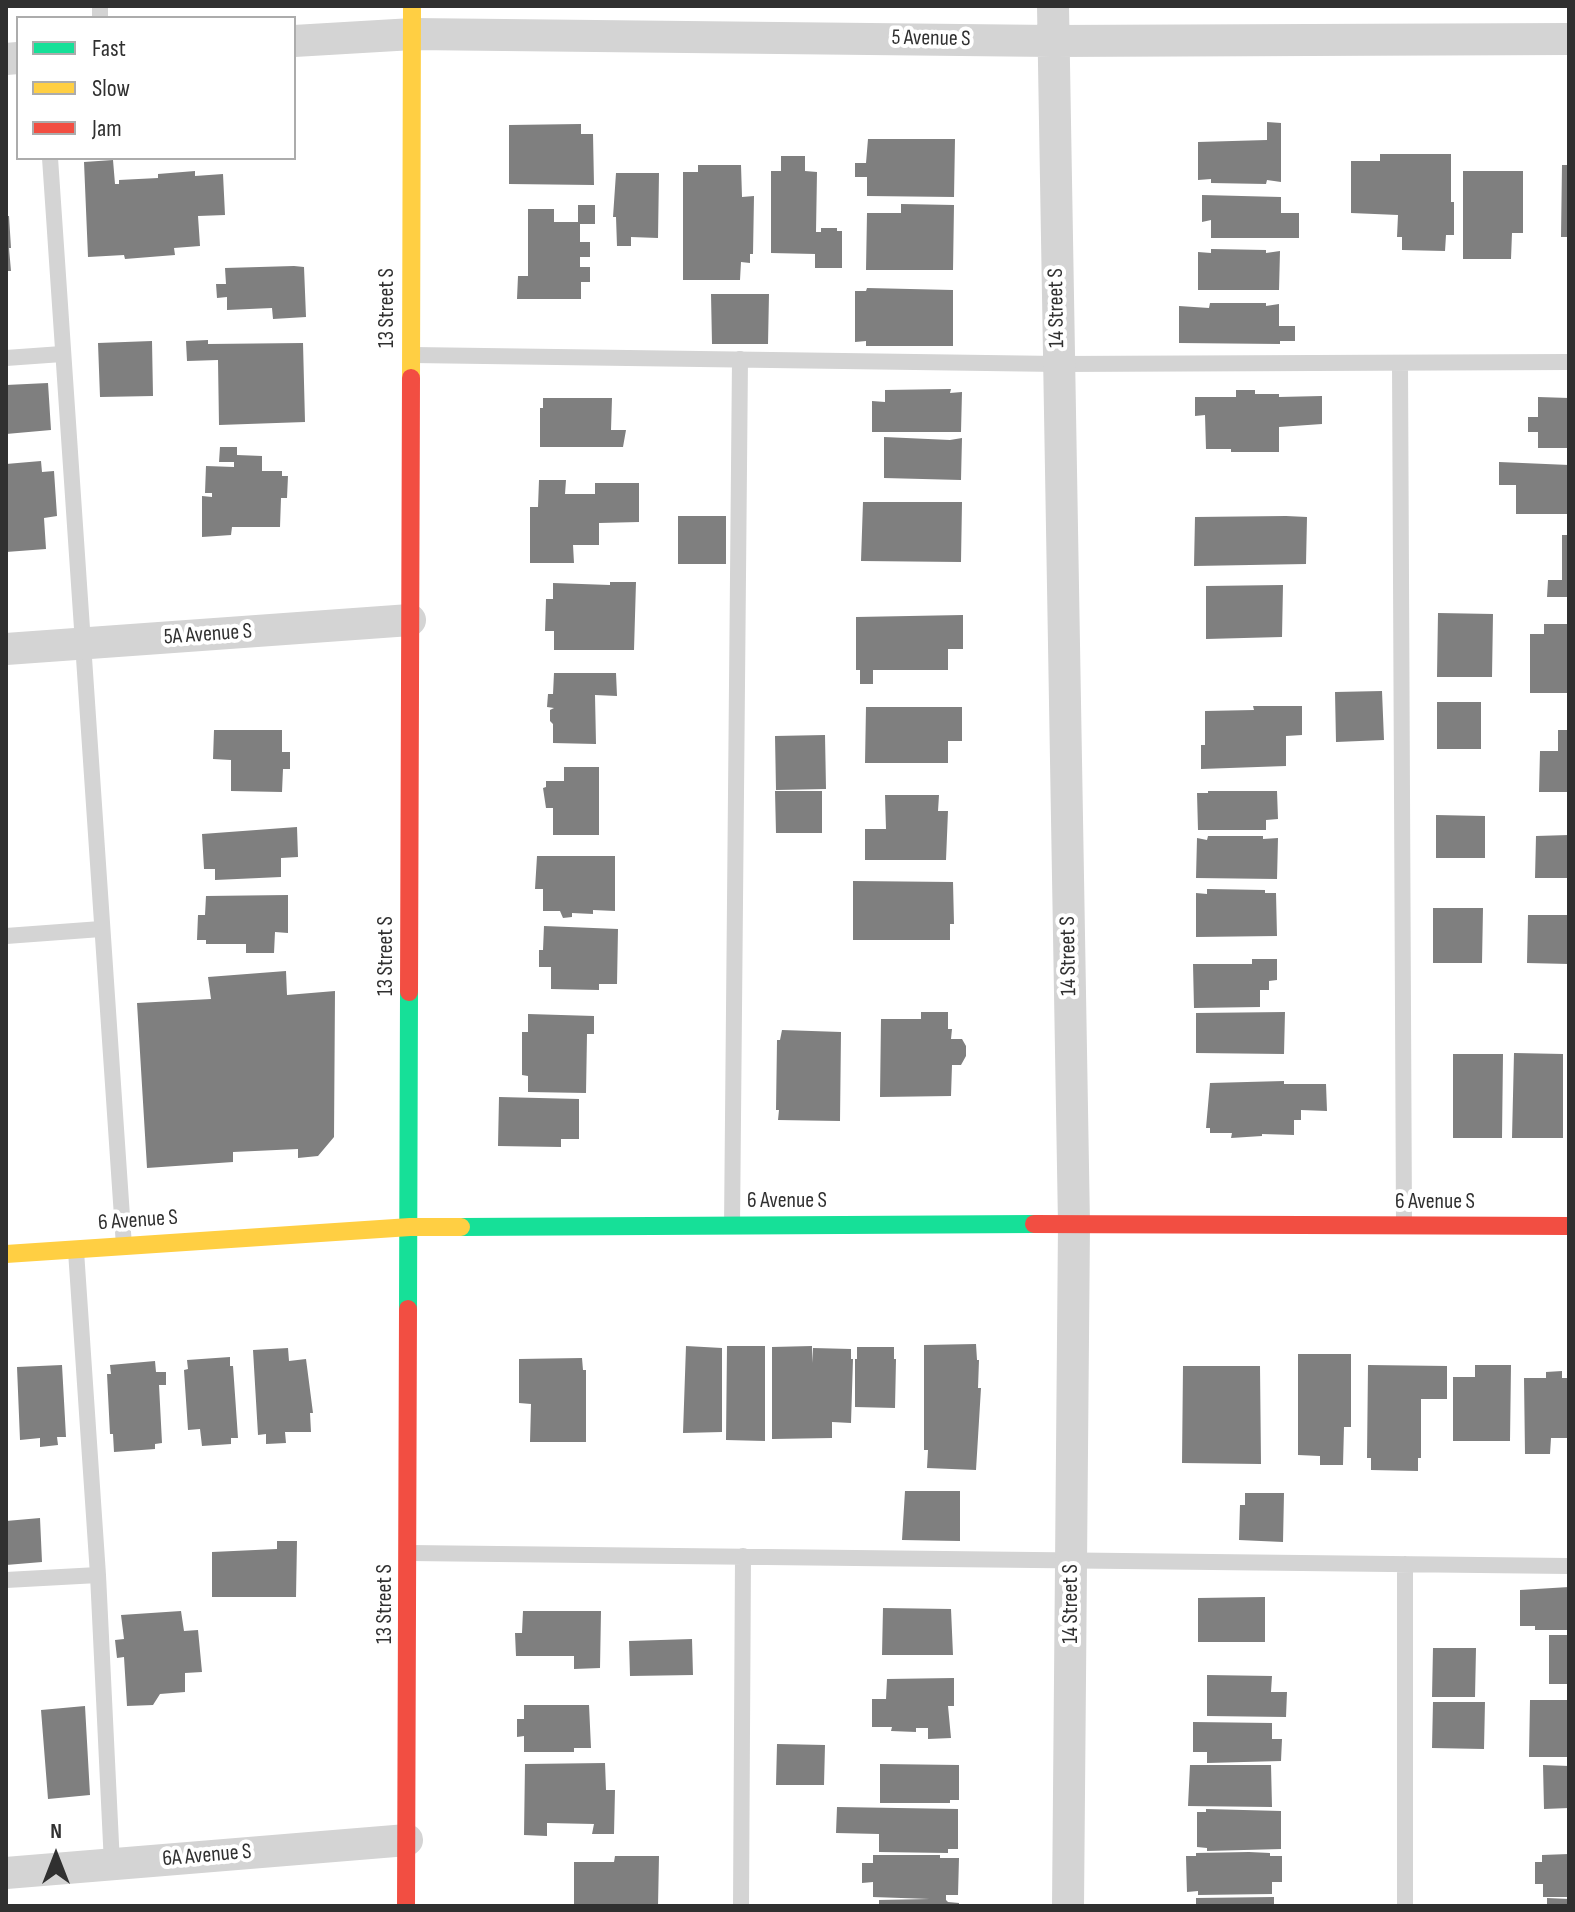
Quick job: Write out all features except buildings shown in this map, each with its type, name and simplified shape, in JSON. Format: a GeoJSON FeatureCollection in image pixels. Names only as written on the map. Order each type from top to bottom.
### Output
{"type":"FeatureCollection","features":[{"type":"Feature","properties":{"kind":"street","name":"14 Street S"},"geometry":{"type":"LineString","coordinates":[[1053,6],[1074,1224],[1068,1906]]}},
{"type":"Feature","properties":{"kind":"street","name":"5 Avenue S"},"geometry":{"type":"LineString","coordinates":[[296,41],[412,20],[1052,41],[1569,39]]}},
{"type":"Feature","properties":{"kind":"street","name":"13 Street S"},"geometry":{"type":"LineString","coordinates":[[406,1906],[412,20]]}},
{"type":"Feature","properties":{"kind":"street","name":"5A Avenue S"},"geometry":{"type":"LineString","coordinates":[[6,649],[410,620]]}},
{"type":"Feature","properties":{"kind":"street","name":"6 Avenue S"},"geometry":{"type":"LineString","coordinates":[[6,1254],[410,1227],[1074,1224],[1569,1226]]}},
{"type":"Feature","properties":{"kind":"street","name":"6A Avenue S"},"geometry":{"type":"LineString","coordinates":[[6,1873],[407,1840]]}},
{"type":"Feature","properties":{"kind":"lane"},"geometry":{"type":"LineString","coordinates":[[50,160],[124,1246]]}},
{"type":"Feature","properties":{"kind":"lane"},"geometry":{"type":"LineString","coordinates":[[6,358],[62,354]]}},
{"type":"Feature","properties":{"kind":"lane"},"geometry":{"type":"LineString","coordinates":[[411,355],[1058,364],[1569,362]]}},
{"type":"Feature","properties":{"kind":"lane"},"geometry":{"type":"LineString","coordinates":[[732,1226],[740,359]]}},
{"type":"Feature","properties":{"kind":"lane"},"geometry":{"type":"LineString","coordinates":[[1400,363],[1404,1226]]}},
{"type":"Feature","properties":{"kind":"lane"},"geometry":{"type":"LineString","coordinates":[[6,936],[101,929]]}},
{"type":"Feature","properties":{"kind":"lane"},"geometry":{"type":"LineString","coordinates":[[76,1249],[98,1575],[112,1864]]}},
{"type":"Feature","properties":{"kind":"lane"},"geometry":{"type":"LineString","coordinates":[[409,1553],[1071,1558],[1569,1566]]}},
{"type":"Feature","properties":{"kind":"lane"},"geometry":{"type":"LineString","coordinates":[[741,1906],[743,1556]]}},
{"type":"Feature","properties":{"kind":"lane"},"geometry":{"type":"LineString","coordinates":[[1405,1564],[1405,1906]]}},
{"type":"Feature","properties":{"kind":"lane"},"geometry":{"type":"LineString","coordinates":[[6,1580],[98,1575]]}},
{"type":"Feature","properties":{"kind":"traffic: fast"},"geometry":{"type":"LineString","coordinates":[[408,1309],[409,992]]}},
{"type":"Feature","properties":{"kind":"traffic: fast"},"geometry":{"type":"LineString","coordinates":[[461,1227],[1034,1224]]}},
{"type":"Feature","properties":{"kind":"traffic: slow"},"geometry":{"type":"LineString","coordinates":[[411,378],[412,6]]}},
{"type":"Feature","properties":{"kind":"traffic: slow"},"geometry":{"type":"LineString","coordinates":[[6,1254],[410,1227],[461,1227]]}},
{"type":"Feature","properties":{"kind":"traffic: jam"},"geometry":{"type":"LineString","coordinates":[[409,992],[411,378]]}},
{"type":"Feature","properties":{"kind":"traffic: jam"},"geometry":{"type":"LineString","coordinates":[[1034,1224],[1569,1226]]}},
{"type":"Feature","properties":{"kind":"traffic: jam"},"geometry":{"type":"LineString","coordinates":[[406,1906],[408,1309]]}}]}
